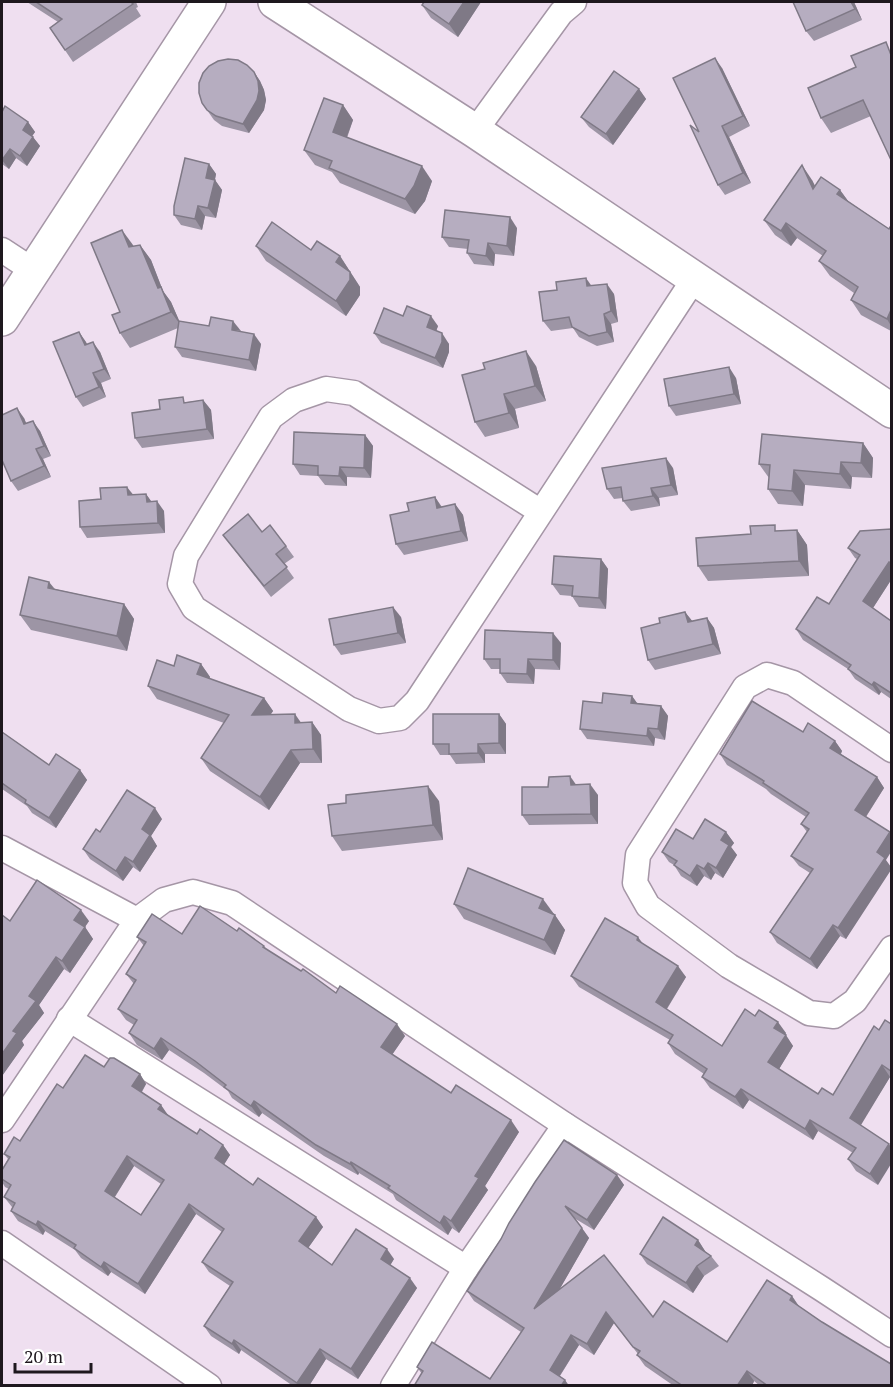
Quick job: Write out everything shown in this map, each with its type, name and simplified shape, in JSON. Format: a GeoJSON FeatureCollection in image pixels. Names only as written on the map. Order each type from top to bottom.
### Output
{"type":"FeatureCollection","features":[{"type":"Feature","properties":{"kind":"street"},"geometry":{"type":"LineString","coordinates":[[2,320],[209,2]]}},
{"type":"Feature","properties":{"kind":"street"},"geometry":{"type":"LineString","coordinates":[[275,2],[475,131],[891,411]]}},
{"type":"Feature","properties":{"kind":"street"},"geometry":{"type":"LineString","coordinates":[[475,131],[561,14],[574,2]]}},
{"type":"Feature","properties":{"kind":"street"},"geometry":{"type":"LineString","coordinates":[[2,250],[34,271]]}},
{"type":"Feature","properties":{"kind":"street"},"geometry":{"type":"LineString","coordinates":[[541,512],[354,393],[326,389],[294,400],[271,417],[186,556],[180,584],[194,608],[349,709],[379,721],[400,718],[417,701],[694,279]]}},
{"type":"Feature","properties":{"kind":"street"},"geometry":{"type":"LineString","coordinates":[[891,750],[793,683],[767,675],[745,687],[638,855],[635,883],[648,906],[729,966],[808,1013],[834,1016],[855,1001],[891,948]]}},
{"type":"Feature","properties":{"kind":"street"},"geometry":{"type":"LineString","coordinates":[[2,848],[136,920]]}},
{"type":"Feature","properties":{"kind":"street"},"geometry":{"type":"LineString","coordinates":[[2,1120],[136,920],[164,900],[193,892],[232,903],[565,1125],[822,1288],[891,1335]]}},
{"type":"Feature","properties":{"kind":"street"},"geometry":{"type":"LineString","coordinates":[[69,1019],[466,1268]]}},
{"type":"Feature","properties":{"kind":"street"},"geometry":{"type":"LineString","coordinates":[[393,1386],[466,1268],[565,1125]]}},
{"type":"Feature","properties":{"kind":"street"},"geometry":{"type":"LineString","coordinates":[[2,1243],[209,1386]]}},
{"type":"Feature","properties":{"kind":"building"},"geometry":{"type":"Polygon","coordinates":[[[36,2],[131,2],[133,4],[65,50],[50,28],[62,19],[36,2]]]}},
{"type":"Feature","properties":{"kind":"building"},"geometry":{"type":"Polygon","coordinates":[[[424,2],[464,2],[449,24],[422,5],[424,2]]]}},
{"type":"Feature","properties":{"kind":"building"},"geometry":{"type":"Polygon","coordinates":[[[793,2],[851,2],[855,9],[806,31],[793,2]]]}},
{"type":"Feature","properties":{"kind":"building"},"geometry":{"type":"Polygon","coordinates":[[[886,42],[891,55],[891,160],[863,100],[821,118],[808,88],[856,67],[851,56],[886,42]]]}},
{"type":"Feature","properties":{"kind":"building"},"geometry":{"type":"Polygon","coordinates":[[[715,58],[743,116],[722,126],[743,173],[718,185],[690,125],[699,132],[673,78],[715,58]]]}},
{"type":"Feature","properties":{"kind":"building"},"geometry":{"type":"Polygon","coordinates":[[[228,59],[238,60],[247,65],[254,72],[258,81],[257,100],[243,124],[216,116],[207,110],[199,93],[199,83],[203,73],[209,66],[228,59]]]}},
{"type":"Feature","properties":{"kind":"building"},"geometry":{"type":"Polygon","coordinates":[[[614,71],[639,89],[606,134],[581,117],[614,71]]]}},
{"type":"Feature","properties":{"kind":"building"},"geometry":{"type":"Polygon","coordinates":[[[324,98],[343,105],[333,132],[422,166],[414,186],[405,199],[329,168],[332,161],[304,150],[324,98]]]}},
{"type":"Feature","properties":{"kind":"building"},"geometry":{"type":"Polygon","coordinates":[[[5,106],[28,122],[23,130],[33,137],[20,156],[10,149],[2,160],[2,112],[5,106]]]}},
{"type":"Feature","properties":{"kind":"building"},"geometry":{"type":"Polygon","coordinates":[[[185,158],[209,164],[206,178],[215,180],[208,208],[198,206],[195,219],[174,215],[185,158]]]}},
{"type":"Feature","properties":{"kind":"building"},"geometry":{"type":"Polygon","coordinates":[[[802,165],[813,189],[821,177],[840,190],[837,194],[889,229],[891,227],[891,310],[887,319],[851,300],[858,287],[819,261],[826,251],[786,223],[781,231],[764,220],[802,165]]]}},
{"type":"Feature","properties":{"kind":"building"},"geometry":{"type":"Polygon","coordinates":[[[445,210],[510,217],[507,246],[488,243],[486,256],[467,253],[469,240],[442,237],[445,210]]]}},
{"type":"Feature","properties":{"kind":"building"},"geometry":{"type":"Polygon","coordinates":[[[272,222],[311,250],[317,241],[340,256],[336,262],[350,272],[350,280],[336,301],[256,246],[272,222]]]}},
{"type":"Feature","properties":{"kind":"building"},"geometry":{"type":"Polygon","coordinates":[[[122,230],[129,247],[140,245],[171,312],[120,333],[112,315],[120,312],[91,243],[122,230]]]}},
{"type":"Feature","properties":{"kind":"building"},"geometry":{"type":"Polygon","coordinates":[[[586,278],[587,286],[607,284],[611,311],[604,314],[607,332],[589,336],[572,327],[569,317],[543,321],[539,292],[557,290],[556,282],[586,278]]]}},
{"type":"Feature","properties":{"kind":"building"},"geometry":{"type":"Polygon","coordinates":[[[407,306],[431,316],[427,327],[442,333],[442,342],[435,358],[374,333],[384,308],[403,316],[407,306]]]}},
{"type":"Feature","properties":{"kind":"building"},"geometry":{"type":"Polygon","coordinates":[[[211,317],[233,321],[232,330],[254,334],[249,360],[175,347],[179,321],[209,326],[211,317]]]}},
{"type":"Feature","properties":{"kind":"building"},"geometry":{"type":"Polygon","coordinates":[[[79,332],[85,345],[93,342],[104,369],[93,373],[99,387],[76,397],[53,342],[79,332]]]}},
{"type":"Feature","properties":{"kind":"building"},"geometry":{"type":"Polygon","coordinates":[[[526,351],[535,386],[504,394],[509,413],[475,422],[462,375],[485,369],[483,363],[526,351]]]}},
{"type":"Feature","properties":{"kind":"building"},"geometry":{"type":"Polygon","coordinates":[[[729,367],[734,394],[669,406],[664,379],[729,367]]]}},
{"type":"Feature","properties":{"kind":"building"},"geometry":{"type":"Polygon","coordinates":[[[183,397],[184,403],[203,400],[207,429],[135,438],[132,413],[160,409],[159,400],[183,397]]]}},
{"type":"Feature","properties":{"kind":"building"},"geometry":{"type":"Polygon","coordinates":[[[17,408],[24,424],[33,421],[44,446],[36,449],[44,466],[11,481],[2,460],[2,415],[17,408]]]}},
{"type":"Feature","properties":{"kind":"building"},"geometry":{"type":"Polygon","coordinates":[[[294,432],[365,435],[364,468],[340,467],[339,476],[318,475],[318,466],[293,464],[294,432]]]}},
{"type":"Feature","properties":{"kind":"building"},"geometry":{"type":"Polygon","coordinates":[[[762,434],[863,443],[861,463],[841,462],[840,474],[794,470],[792,491],[768,489],[770,465],[759,464],[762,434]]]}},
{"type":"Feature","properties":{"kind":"building"},"geometry":{"type":"Polygon","coordinates":[[[666,458],[671,485],[651,488],[653,496],[623,501],[621,487],[607,489],[602,468],[666,458]]]}},
{"type":"Feature","properties":{"kind":"building"},"geometry":{"type":"Polygon","coordinates":[[[127,487],[128,495],[146,494],[147,502],[157,501],[158,523],[80,527],[79,501],[101,499],[100,488],[127,487]]]}},
{"type":"Feature","properties":{"kind":"building"},"geometry":{"type":"Polygon","coordinates":[[[435,497],[437,508],[455,504],[461,531],[396,544],[390,515],[409,511],[407,503],[435,497]]]}},
{"type":"Feature","properties":{"kind":"building"},"geometry":{"type":"Polygon","coordinates":[[[248,514],[262,532],[270,525],[286,546],[276,554],[287,567],[264,586],[223,535],[248,514]]]}},
{"type":"Feature","properties":{"kind":"building"},"geometry":{"type":"Polygon","coordinates":[[[775,525],[775,531],[797,530],[799,561],[698,566],[696,538],[751,534],[750,526],[775,525]]]}},
{"type":"Feature","properties":{"kind":"building"},"geometry":{"type":"Polygon","coordinates":[[[891,529],[891,563],[889,562],[863,601],[891,621],[891,693],[874,682],[872,685],[848,669],[851,665],[796,629],[817,597],[829,604],[860,555],[848,548],[860,531],[891,529]]]}},
{"type":"Feature","properties":{"kind":"building"},"geometry":{"type":"Polygon","coordinates":[[[554,556],[601,559],[599,598],[572,596],[573,586],[552,584],[554,556]]]}},
{"type":"Feature","properties":{"kind":"building"},"geometry":{"type":"Polygon","coordinates":[[[29,577],[49,582],[48,588],[124,604],[117,636],[20,615],[29,577]]]}},
{"type":"Feature","properties":{"kind":"building"},"geometry":{"type":"Polygon","coordinates":[[[393,607],[398,633],[334,645],[329,619],[393,607]]]}},
{"type":"Feature","properties":{"kind":"building"},"geometry":{"type":"Polygon","coordinates":[[[685,612],[688,622],[707,618],[713,644],[648,660],[641,628],[660,623],[659,618],[685,612]]]}},
{"type":"Feature","properties":{"kind":"building"},"geometry":{"type":"Polygon","coordinates":[[[485,630],[553,633],[553,660],[528,659],[527,674],[500,673],[500,659],[484,659],[485,630]]]}},
{"type":"Feature","properties":{"kind":"building"},"geometry":{"type":"Polygon","coordinates":[[[177,655],[201,664],[197,674],[264,698],[252,715],[295,714],[295,723],[312,722],[313,749],[291,750],[260,797],[201,758],[229,715],[148,686],[157,660],[174,666],[177,655]]]}},
{"type":"Feature","properties":{"kind":"building"},"geometry":{"type":"Polygon","coordinates":[[[603,693],[632,696],[631,703],[661,706],[658,729],[648,728],[647,736],[580,729],[583,701],[602,703],[603,693]]]}},
{"type":"Feature","properties":{"kind":"building"},"geometry":{"type":"Polygon","coordinates":[[[752,701],[803,732],[808,723],[835,741],[830,748],[877,777],[855,810],[890,832],[877,852],[885,858],[838,928],[833,925],[810,959],[770,932],[813,869],[791,856],[809,829],[801,824],[809,813],[763,783],[764,781],[720,754],[752,701]]]}},
{"type":"Feature","properties":{"kind":"building"},"geometry":{"type":"Polygon","coordinates":[[[433,714],[499,714],[499,743],[478,744],[478,753],[449,754],[449,744],[433,744],[433,714]]]}},
{"type":"Feature","properties":{"kind":"building"},"geometry":{"type":"Polygon","coordinates":[[[2,732],[49,765],[56,754],[80,770],[49,818],[25,803],[26,800],[2,783],[2,732]]]}},
{"type":"Feature","properties":{"kind":"building"},"geometry":{"type":"Polygon","coordinates":[[[570,776],[571,785],[590,784],[591,814],[522,815],[522,787],[548,787],[549,777],[570,776]]]}},
{"type":"Feature","properties":{"kind":"building"},"geometry":{"type":"Polygon","coordinates":[[[428,786],[433,825],[332,836],[328,805],[346,803],[346,795],[428,786]]]}},
{"type":"Feature","properties":{"kind":"building"},"geometry":{"type":"Polygon","coordinates":[[[127,790],[155,808],[142,829],[150,835],[133,862],[125,857],[116,871],[83,849],[96,829],[100,832],[127,790]]]}},
{"type":"Feature","properties":{"kind":"building"},"geometry":{"type":"Polygon","coordinates":[[[705,819],[726,832],[721,840],[729,845],[716,868],[708,863],[704,869],[697,865],[690,876],[674,865],[677,861],[662,852],[676,829],[693,839],[705,819]]]}},
{"type":"Feature","properties":{"kind":"building"},"geometry":{"type":"Polygon","coordinates":[[[468,868],[543,899],[539,908],[555,915],[544,940],[454,904],[468,868]]]}},
{"type":"Feature","properties":{"kind":"building"},"geometry":{"type":"Polygon","coordinates":[[[37,880],[81,910],[74,920],[85,927],[62,961],[56,957],[29,996],[36,1001],[13,1031],[17,1033],[2,1054],[2,915],[10,921],[37,880]]]}},
{"type":"Feature","properties":{"kind":"building"},"geometry":{"type":"Polygon","coordinates":[[[200,906],[237,931],[239,928],[263,947],[301,971],[303,969],[336,993],[340,986],[397,1024],[381,1047],[451,1093],[456,1085],[511,1120],[475,1176],[479,1178],[451,1221],[444,1216],[440,1223],[388,1188],[390,1186],[351,1162],[350,1164],[316,1145],[254,1101],[251,1106],[224,1087],[226,1085],[195,1061],[161,1038],[154,1049],[129,1033],[137,1020],[118,1009],[136,980],[126,974],[146,942],[137,937],[152,914],[182,934],[200,906]]]}},
{"type":"Feature","properties":{"kind":"building"},"geometry":{"type":"Polygon","coordinates":[[[605,918],[638,937],[637,940],[678,966],[656,1002],[722,1046],[745,1009],[755,1016],[759,1010],[778,1022],[774,1028],[786,1035],[768,1062],[818,1094],[822,1088],[833,1095],[874,1026],[879,1030],[885,1020],[891,1024],[891,1071],[882,1065],[850,1118],[889,1144],[870,1174],[848,1159],[856,1148],[810,1120],[805,1129],[741,1089],[735,1097],[702,1077],[707,1069],[668,1043],[673,1035],[571,976],[605,918]]]}},
{"type":"Feature","properties":{"kind":"building"},"geometry":{"type":"Polygon","coordinates":[[[85,1055],[104,1067],[110,1058],[114,1058],[140,1074],[132,1086],[161,1105],[158,1109],[197,1134],[200,1129],[223,1145],[215,1158],[253,1185],[258,1178],[316,1217],[299,1241],[332,1265],[356,1229],[387,1249],[381,1259],[410,1278],[351,1369],[320,1349],[297,1383],[234,1340],[232,1344],[204,1326],[233,1282],[202,1262],[224,1229],[189,1204],[138,1284],[104,1262],[101,1267],[74,1248],[76,1245],[38,1221],[36,1225],[11,1211],[15,1203],[4,1197],[11,1185],[2,1179],[2,1170],[10,1157],[4,1154],[14,1137],[20,1141],[57,1084],[63,1088],[85,1055]],[[127,1156],[105,1191],[141,1215],[164,1180],[127,1156]]]}},
{"type":"Feature","properties":{"kind":"building"},"geometry":{"type":"Polygon","coordinates":[[[564,1140],[617,1175],[587,1220],[565,1206],[582,1228],[534,1309],[604,1255],[653,1317],[664,1301],[727,1342],[767,1280],[792,1296],[790,1300],[822,1322],[891,1364],[891,1386],[768,1386],[747,1371],[737,1386],[683,1386],[637,1355],[640,1351],[633,1347],[606,1312],[587,1344],[571,1335],[550,1370],[565,1380],[561,1386],[414,1386],[423,1371],[417,1367],[432,1342],[490,1379],[524,1328],[467,1291],[564,1140]]]}},
{"type":"Feature","properties":{"kind":"building"},"geometry":{"type":"Polygon","coordinates":[[[663,1217],[698,1240],[695,1245],[711,1256],[697,1266],[686,1283],[640,1254],[663,1217]]]}}]}
